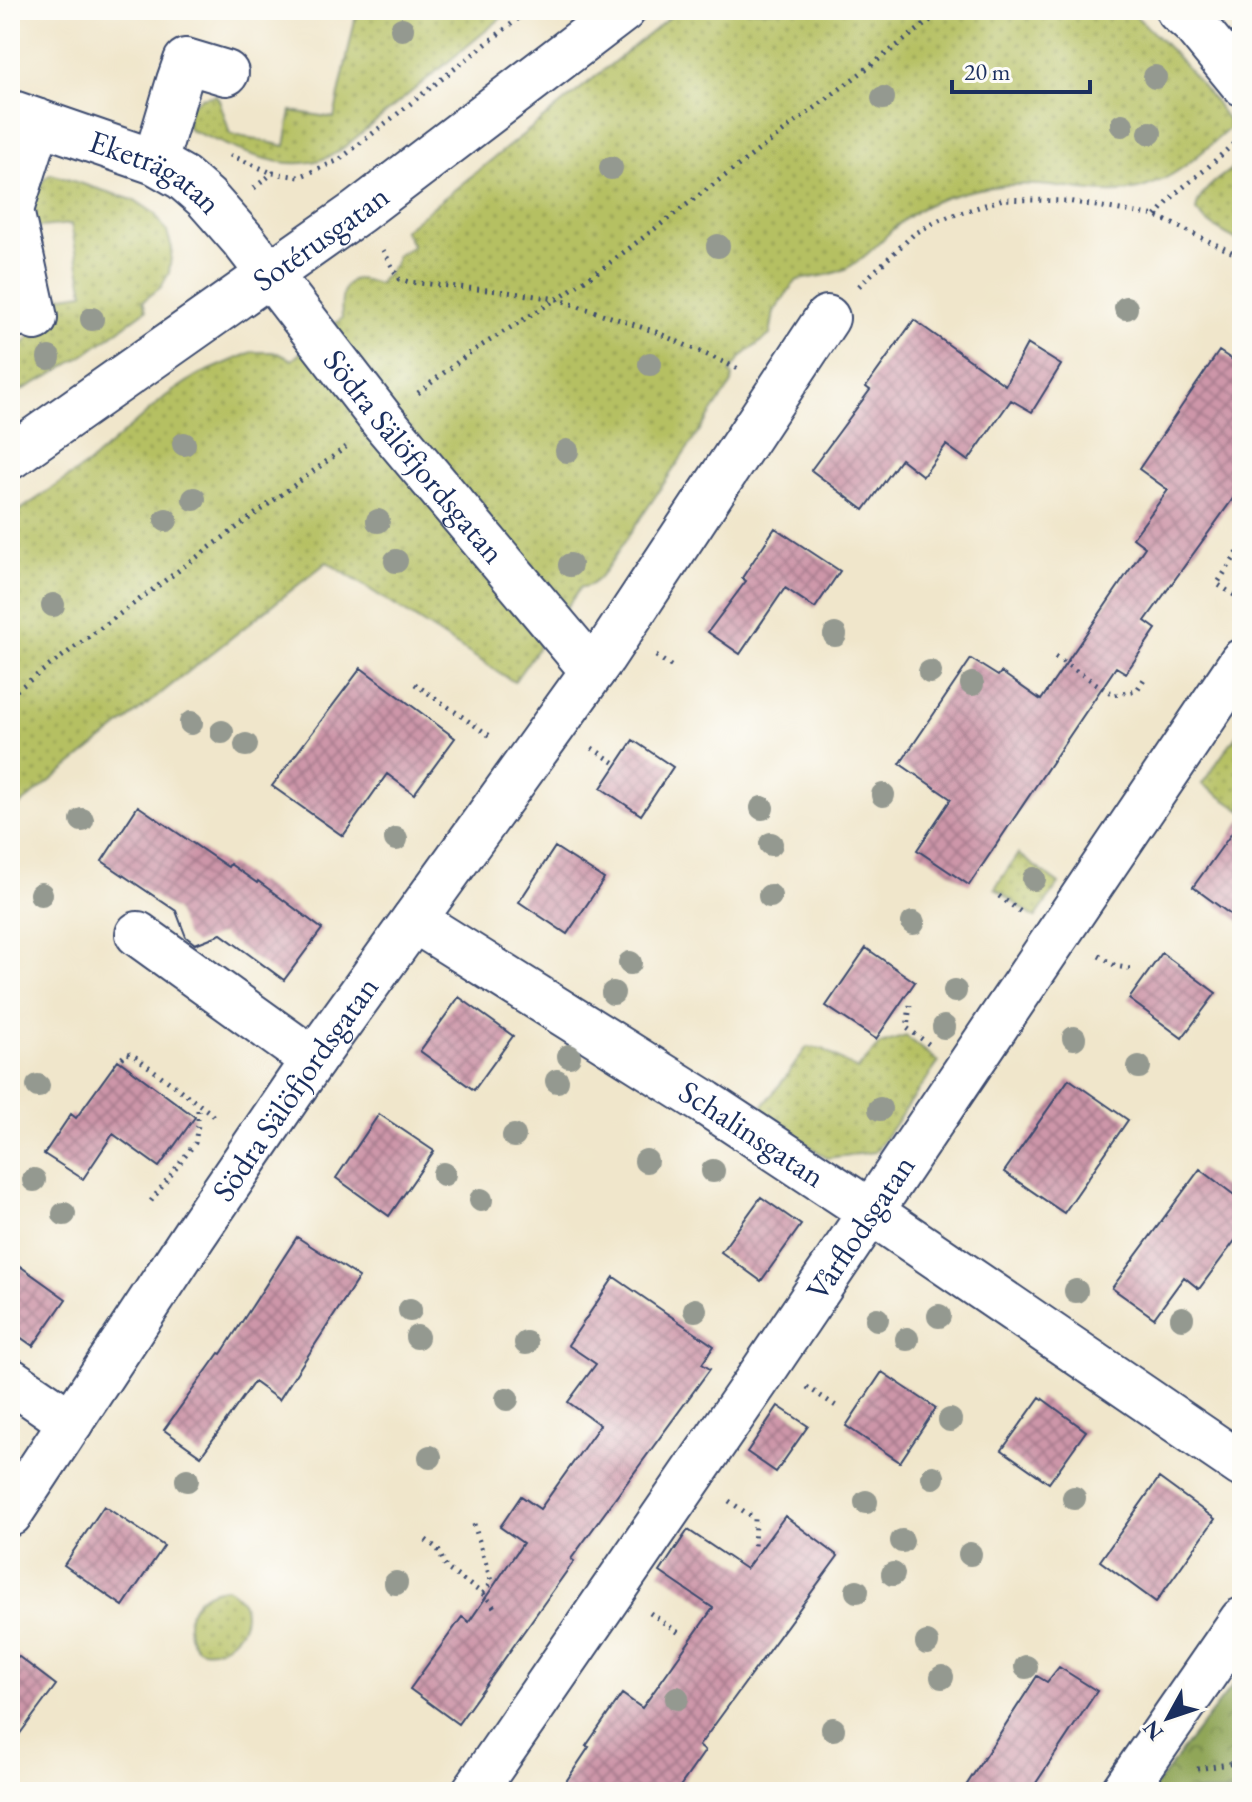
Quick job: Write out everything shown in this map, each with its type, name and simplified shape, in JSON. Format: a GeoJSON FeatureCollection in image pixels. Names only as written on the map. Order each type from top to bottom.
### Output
{"type":"FeatureCollection","features":[{"type":"Feature","properties":{"kind":"street","name":"Sotérusgatan"},"geometry":{"type":"LineString","coordinates":[[10,457],[358,212],[623,10]]}},
{"type":"Feature","properties":{"kind":"street"},"geometry":{"type":"LineString","coordinates":[[1193,14],[1242,83]]}},
{"type":"Feature","properties":{"kind":"street"},"geometry":{"type":"LineString","coordinates":[[155,162],[186,61],[226,73]]}},
{"type":"Feature","properties":{"kind":"street","name":"Eketrägatan"},"geometry":{"type":"LineString","coordinates":[[24,117],[155,162],[183,178],[206,198],[270,275]]}},
{"type":"Feature","properties":{"kind":"street"},"geometry":{"type":"LineString","coordinates":[[24,117],[11,210],[35,318]]}},
{"type":"Feature","properties":{"kind":"street","name":"Södra Sälöfjordsgatan"},"geometry":{"type":"LineString","coordinates":[[270,275],[382,420],[593,671]]}},
{"type":"Feature","properties":{"kind":"street","name":"Södra Sälöfjordsgatan"},"geometry":{"type":"LineString","coordinates":[[10,1514],[254,1146],[593,671],[827,318]]}},
{"type":"Feature","properties":{"kind":"street","name":"Vårflodsgatan"},"geometry":{"type":"LineString","coordinates":[[474,1792],[693,1475],[1242,661]]}},
{"type":"Feature","properties":{"kind":"street","name":"Schalinsgatan"},"geometry":{"type":"LineString","coordinates":[[414,920],[706,1103],[1242,1465]]}},
{"type":"Feature","properties":{"kind":"street"},"geometry":{"type":"LineString","coordinates":[[138,934],[313,1060]]}},
{"type":"Feature","properties":{"kind":"street"},"geometry":{"type":"LineString","coordinates":[[10,1380],[71,1422]]}},
{"type":"Feature","properties":{"kind":"street"},"geometry":{"type":"LineString","coordinates":[[1123,1792],[1242,1620]]}},
{"type":"Feature","properties":{"kind":"path"},"geometry":{"type":"LineString","coordinates":[[219,215],[273,173],[299,177],[339,160],[529,10]]}},
{"type":"Feature","properties":{"kind":"path"},"geometry":{"type":"LineString","coordinates":[[10,695],[468,354],[603,268],[944,10]]}},
{"type":"Feature","properties":{"kind":"path"},"geometry":{"type":"LineString","coordinates":[[1156,216],[1177,192],[1242,136]]}},
{"type":"Feature","properties":{"kind":"path"},"geometry":{"type":"LineString","coordinates":[[827,318],[914,234],[939,220],[1003,199],[1067,201],[1156,216],[1242,257]]}},
{"type":"Feature","properties":{"kind":"path"},"geometry":{"type":"LineString","coordinates":[[358,212],[399,279],[557,299],[656,332],[743,372],[775,396]]}},
{"type":"Feature","properties":{"kind":"path"},"geometry":{"type":"LineString","coordinates":[[1242,546],[1217,584],[1242,600]]}},
{"type":"Feature","properties":{"kind":"path"},"geometry":{"type":"LineString","coordinates":[[1055,657],[1114,695],[1137,690],[1146,676]]}},
{"type":"Feature","properties":{"kind":"path"},"geometry":{"type":"LineString","coordinates":[[415,684],[528,762]]}},
{"type":"Feature","properties":{"kind":"path"},"geometry":{"type":"LineString","coordinates":[[122,1058],[127,1053],[133,1055],[222,1125],[254,1146]]}},
{"type":"Feature","properties":{"kind":"path"},"geometry":{"type":"LineString","coordinates":[[151,1201],[195,1143],[198,1104]]}},
{"type":"Feature","properties":{"kind":"path"},"geometry":{"type":"LineString","coordinates":[[693,1475],[755,1519],[754,1551]]}},
{"type":"Feature","properties":{"kind":"path"},"geometry":{"type":"LineString","coordinates":[[474,1524],[491,1581],[483,1594]]}},
{"type":"Feature","properties":{"kind":"path"},"geometry":{"type":"LineString","coordinates":[[426,1540],[438,1549],[446,1568],[483,1594],[495,1609]]}},
{"type":"Feature","properties":{"kind":"green space"},"geometry":{"type":"Polygon","coordinates":[[[357,10],[511,10],[342,149],[324,159],[286,163],[266,159],[190,130],[187,125],[190,106],[201,98],[216,95],[230,134],[285,146],[291,111],[334,118],[357,10]]]}},
{"type":"Feature","properties":{"kind":"green space"},"geometry":{"type":"Polygon","coordinates":[[[679,10],[1129,10],[1184,65],[1232,126],[1180,170],[1156,183],[1130,191],[1015,185],[979,189],[944,198],[910,216],[845,269],[794,283],[774,312],[770,335],[742,356],[730,373],[732,383],[607,568],[593,583],[581,587],[514,682],[327,562],[10,813],[10,517],[88,464],[166,396],[196,376],[252,352],[272,352],[292,360],[342,318],[342,298],[348,283],[358,279],[378,284],[395,264],[397,256],[413,246],[404,230],[679,10]]]}},
{"type":"Feature","properties":{"kind":"green space"},"geometry":{"type":"Polygon","coordinates":[[[1242,161],[1242,243],[1196,211],[1207,189],[1242,161]]]}},
{"type":"Feature","properties":{"kind":"green space"},"geometry":{"type":"Polygon","coordinates":[[[51,174],[136,201],[154,213],[167,232],[172,248],[169,273],[161,287],[143,301],[146,310],[86,354],[10,396],[10,356],[33,331],[44,299],[84,293],[71,224],[31,228],[37,191],[51,174]]]}},
{"type":"Feature","properties":{"kind":"green space"},"geometry":{"type":"Polygon","coordinates":[[[1242,727],[1242,811],[1202,784],[1242,727]]]}},
{"type":"Feature","properties":{"kind":"green space"},"geometry":{"type":"Polygon","coordinates":[[[1018,854],[1059,884],[1035,918],[995,888],[1018,854]]]}},
{"type":"Feature","properties":{"kind":"green space"},"geometry":{"type":"Polygon","coordinates":[[[906,1036],[939,1062],[875,1152],[827,1158],[760,1110],[807,1047],[823,1049],[857,1070],[880,1044],[906,1036]]]}},
{"type":"Feature","properties":{"kind":"green space"},"geometry":{"type":"Polygon","coordinates":[[[227,1588],[241,1601],[245,1615],[241,1628],[232,1640],[220,1648],[207,1651],[196,1647],[188,1625],[192,1608],[210,1592],[227,1588]]]}},
{"type":"Feature","properties":{"kind":"green space"},"geometry":{"type":"Polygon","coordinates":[[[1242,1673],[1242,1792],[1151,1792],[1152,1790],[1242,1673]]]}},
{"type":"Feature","properties":{"kind":"building"},"geometry":{"type":"Polygon","coordinates":[[[914,320],[1005,385],[1027,344],[1061,365],[1032,412],[1011,400],[968,461],[946,445],[923,476],[901,459],[864,510],[811,470],[870,390],[866,387],[914,320]]]}},
{"type":"Feature","properties":{"kind":"building"},"geometry":{"type":"Polygon","coordinates":[[[1219,351],[1242,366],[1242,486],[1145,621],[1156,629],[1126,673],[1116,667],[969,885],[917,850],[951,799],[900,764],[971,659],[998,676],[1001,672],[1041,700],[1145,547],[1133,538],[1168,490],[1139,469],[1219,351]]]}},
{"type":"Feature","properties":{"kind":"building"},"geometry":{"type":"Polygon","coordinates":[[[775,528],[840,571],[815,608],[785,588],[740,654],[708,632],[746,581],[742,578],[775,528]]]}},
{"type":"Feature","properties":{"kind":"building"},"geometry":{"type":"Polygon","coordinates":[[[361,668],[455,738],[414,794],[387,774],[343,836],[272,786],[361,668]]]}},
{"type":"Feature","properties":{"kind":"building"},"geometry":{"type":"Polygon","coordinates":[[[633,740],[673,767],[641,815],[601,788],[633,740]]]}},
{"type":"Feature","properties":{"kind":"building"},"geometry":{"type":"Polygon","coordinates":[[[138,806],[228,867],[230,864],[258,881],[322,929],[284,980],[221,934],[195,944],[186,937],[176,911],[102,861],[138,806]]]}},
{"type":"Feature","properties":{"kind":"building"},"geometry":{"type":"Polygon","coordinates":[[[1242,819],[1242,923],[1193,887],[1242,819]]]}},
{"type":"Feature","properties":{"kind":"building"},"geometry":{"type":"Polygon","coordinates":[[[555,847],[604,879],[567,934],[519,902],[555,847]]]}},
{"type":"Feature","properties":{"kind":"building"},"geometry":{"type":"Polygon","coordinates":[[[866,948],[915,982],[876,1039],[826,1006],[866,948]]]}},
{"type":"Feature","properties":{"kind":"building"},"geometry":{"type":"Polygon","coordinates":[[[1162,953],[1216,993],[1182,1038],[1129,999],[1162,953]]]}},
{"type":"Feature","properties":{"kind":"building"},"geometry":{"type":"Polygon","coordinates":[[[459,997],[513,1036],[474,1090],[420,1051],[459,997]]]}},
{"type":"Feature","properties":{"kind":"building"},"geometry":{"type":"Polygon","coordinates":[[[118,1060],[195,1117],[159,1167],[113,1134],[83,1179],[44,1154],[71,1114],[76,1118],[118,1060]]]}},
{"type":"Feature","properties":{"kind":"building"},"geometry":{"type":"Polygon","coordinates":[[[1069,1079],[1128,1120],[1064,1213],[1004,1172],[1069,1079]]]}},
{"type":"Feature","properties":{"kind":"building"},"geometry":{"type":"Polygon","coordinates":[[[379,1114],[434,1151],[389,1216],[336,1178],[379,1114]]]}},
{"type":"Feature","properties":{"kind":"building"},"geometry":{"type":"Polygon","coordinates":[[[1200,1169],[1242,1201],[1242,1231],[1199,1289],[1184,1277],[1154,1318],[1112,1288],[1200,1169]]]}},
{"type":"Feature","properties":{"kind":"building"},"geometry":{"type":"Polygon","coordinates":[[[761,1197],[801,1225],[761,1281],[721,1252],[761,1197]]]}},
{"type":"Feature","properties":{"kind":"building"},"geometry":{"type":"Polygon","coordinates":[[[297,1237],[359,1277],[279,1400],[254,1382],[201,1456],[164,1430],[221,1354],[297,1237]]]}},
{"type":"Feature","properties":{"kind":"building"},"geometry":{"type":"Polygon","coordinates":[[[10,1259],[66,1299],[33,1346],[10,1330],[10,1259]]]}},
{"type":"Feature","properties":{"kind":"building"},"geometry":{"type":"Polygon","coordinates":[[[614,1277],[714,1346],[702,1364],[710,1369],[571,1559],[574,1561],[458,1724],[410,1689],[462,1617],[469,1622],[523,1543],[500,1527],[521,1496],[540,1509],[600,1425],[568,1402],[596,1364],[568,1345],[614,1277]]]}},
{"type":"Feature","properties":{"kind":"building"},"geometry":{"type":"Polygon","coordinates":[[[882,1372],[936,1408],[900,1462],[846,1426],[882,1372]]]}},
{"type":"Feature","properties":{"kind":"building"},"geometry":{"type":"Polygon","coordinates":[[[1040,1397],[1086,1431],[1049,1483],[1002,1450],[1040,1397]]]}},
{"type":"Feature","properties":{"kind":"building"},"geometry":{"type":"Polygon","coordinates":[[[778,1406],[808,1426],[776,1472],[747,1452],[778,1406]]]}},
{"type":"Feature","properties":{"kind":"building"},"geometry":{"type":"Polygon","coordinates":[[[1159,1478],[1215,1519],[1156,1602],[1100,1561],[1159,1478]]]}},
{"type":"Feature","properties":{"kind":"building"},"geometry":{"type":"Polygon","coordinates":[[[104,1506],[164,1546],[123,1606],[64,1565],[104,1506]]]}},
{"type":"Feature","properties":{"kind":"building"},"geometry":{"type":"Polygon","coordinates":[[[785,1516],[838,1556],[699,1746],[705,1751],[676,1792],[559,1792],[622,1694],[642,1708],[713,1608],[660,1572],[688,1530],[746,1569],[785,1516]]]}},
{"type":"Feature","properties":{"kind":"building"},"geometry":{"type":"Polygon","coordinates":[[[10,1650],[56,1685],[10,1747],[10,1650]]]}},
{"type":"Feature","properties":{"kind":"building"},"geometry":{"type":"Polygon","coordinates":[[[1059,1667],[1097,1691],[1030,1792],[962,1792],[1037,1676],[1047,1682],[1059,1667]]]}}]}
